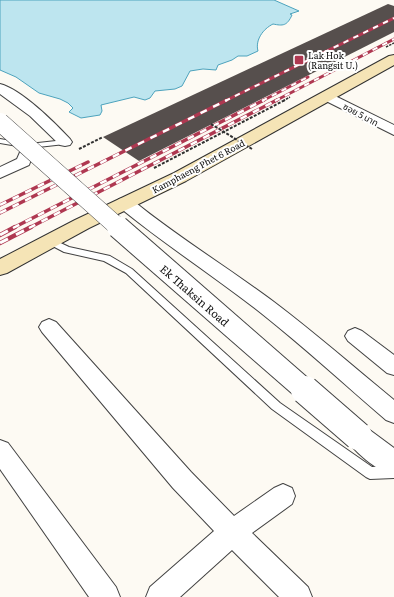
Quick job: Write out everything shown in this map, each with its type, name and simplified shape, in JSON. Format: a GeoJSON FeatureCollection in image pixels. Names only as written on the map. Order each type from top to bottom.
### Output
{"type":"FeatureCollection","features":[{"type":"Feature","properties":{"kind":"main road","name":"Kamphaeng Phet 6 Road"},"geometry":{"type":"LineString","coordinates":[[0,268],[124,203],[180,177],[394,59]]}},
{"type":"Feature","properties":{"kind":"street"},"geometry":{"type":"LineString","coordinates":[[0,88],[21,102],[54,130],[65,142]]}},
{"type":"Feature","properties":{"kind":"street","name":"ซอย 5 บาท"},"geometry":{"type":"LineString","coordinates":[[327,96],[394,131]]}},
{"type":"Feature","properties":{"kind":"street","name":"Ek Thaksin Road"},"geometry":{"type":"LineString","coordinates":[[0,122],[72,187],[358,436],[394,464]]}},
{"type":"Feature","properties":{"kind":"street"},"geometry":{"type":"LineString","coordinates":[[0,173],[24,162],[29,146]]}},
{"type":"Feature","properties":{"kind":"street"},"geometry":{"type":"LineString","coordinates":[[124,203],[153,226],[172,238],[268,308],[394,414]]}},
{"type":"Feature","properties":{"kind":"street"},"geometry":{"type":"LineString","coordinates":[[50,327],[177,474],[232,532],[298,597]]}},
{"type":"Feature","properties":{"kind":"street"},"geometry":{"type":"LineString","coordinates":[[355,336],[394,367]]}},
{"type":"Feature","properties":{"kind":"street"},"geometry":{"type":"LineString","coordinates":[[0,450],[106,597]]}},
{"type":"Feature","properties":{"kind":"street"},"geometry":{"type":"LineString","coordinates":[[160,597],[232,532],[282,496]]}},
{"type":"Feature","properties":{"kind":"lane"},"geometry":{"type":"LineString","coordinates":[[0,141],[29,146],[65,142]]}},
{"type":"Feature","properties":{"kind":"lane"},"geometry":{"type":"LineString","coordinates":[[50,241],[66,250],[107,258],[129,271],[276,406],[370,473],[394,472]]}},
{"type":"Feature","properties":{"kind":"path"},"geometry":{"type":"LineString","coordinates":[[154,168],[290,97]]}},
{"type":"Feature","properties":{"kind":"path"},"geometry":{"type":"LineString","coordinates":[[211,124],[252,149]]}},
{"type":"Feature","properties":{"kind":"water"},"geometry":{"type":"Polygon","coordinates":[[[0,0],[274,0],[299,11],[290,14],[292,15],[286,23],[279,25],[273,24],[266,29],[259,39],[257,47],[258,51],[247,56],[238,56],[218,65],[216,70],[203,69],[190,71],[182,86],[175,89],[155,91],[150,98],[145,100],[134,97],[101,105],[102,111],[100,115],[81,118],[69,112],[73,108],[68,103],[39,93],[16,77],[0,70],[0,0]]]}},
{"type":"Feature","properties":{"kind":"building","name":"Lak Hok (Rangsit U.)"},"geometry":{"type":"Polygon","coordinates":[[[388,4],[394,6],[394,32],[139,161],[103,137],[388,4]]]}},
{"type":"Feature","properties":{"kind":"railway"},"geometry":{"type":"LineString","coordinates":[[225,101],[394,18]]}},
{"type":"Feature","properties":{"kind":"railway"},"geometry":{"type":"LineString","coordinates":[[275,101],[394,39]]}},
{"type":"Feature","properties":{"kind":"railway"},"geometry":{"type":"LineString","coordinates":[[262,101],[308,77]]}},
{"type":"Feature","properties":{"kind":"railway"},"geometry":{"type":"LineString","coordinates":[[0,213],[227,100]]}},
{"type":"Feature","properties":{"kind":"railway"},"geometry":{"type":"LineString","coordinates":[[13,228],[264,100]]}},
{"type":"Feature","properties":{"kind":"railway"},"geometry":{"type":"LineString","coordinates":[[29,228],[277,100]]}},
{"type":"Feature","properties":{"kind":"railway"},"geometry":{"type":"LineString","coordinates":[[0,205],[88,162]]}},
{"type":"Feature","properties":{"kind":"railway"},"geometry":{"type":"LineString","coordinates":[[0,235],[15,227]]}},
{"type":"Feature","properties":{"kind":"railway"},"geometry":{"type":"LineString","coordinates":[[0,243],[31,227]]}},
{"type":"Feature","properties":{"kind":"place","name":"Lak Hok (Rangsit U.)"},"geometry":{"type":"Point","coordinates":[299,60]}}]}
